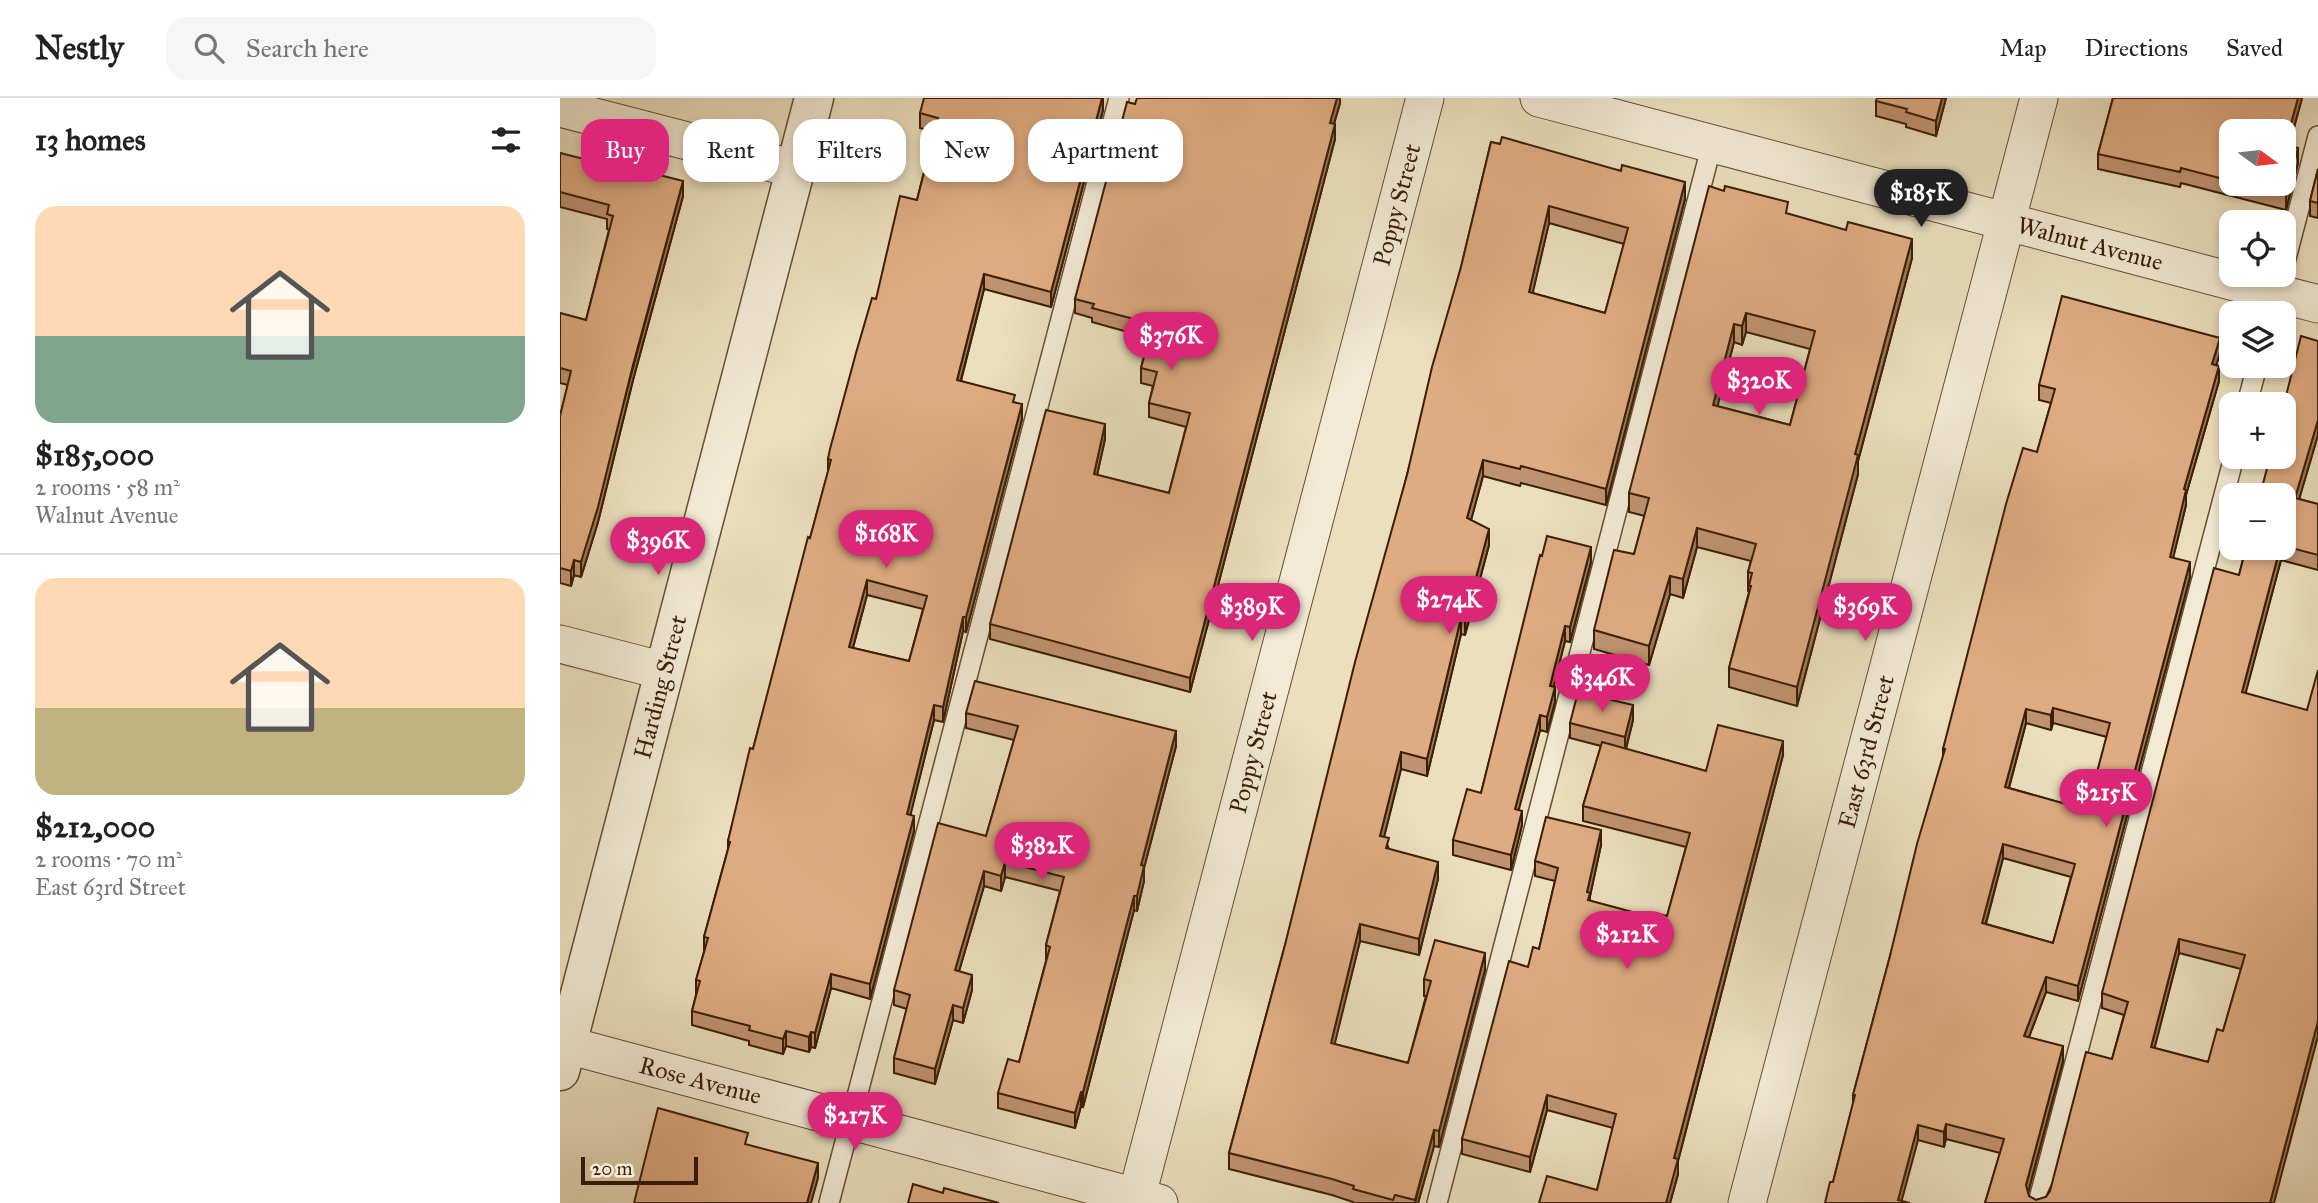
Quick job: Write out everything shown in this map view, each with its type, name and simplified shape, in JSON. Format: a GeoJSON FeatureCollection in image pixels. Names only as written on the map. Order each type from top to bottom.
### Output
{"type":"FeatureCollection","features":[{"type":"Feature","properties":{"kind":"street","name":"Harding Street"},"geometry":{"type":"LineString","coordinates":[[808,119],[814,98]]}},
{"type":"Feature","properties":{"kind":"street","name":"Poppy Street"},"geometry":{"type":"LineString","coordinates":[[1143,1201],[1425,98]]}},
{"type":"Feature","properties":{"kind":"street","name":"Walnut Avenue"},"geometry":{"type":"LineString","coordinates":[[1539,98],[2007,222],[2219,273]]}},
{"type":"Feature","properties":{"kind":"street","name":"East 63rd Street"},"geometry":{"type":"LineString","coordinates":[[1747,1203],[2039,98]]}},
{"type":"Feature","properties":{"kind":"street"},"geometry":{"type":"LineString","coordinates":[[560,108],[793,168]]}},
{"type":"Feature","properties":{"kind":"street","name":"Harding Street"},"geometry":{"type":"LineString","coordinates":[[564,1058],[793,177]]}},
{"type":"Feature","properties":{"kind":"street","name":"Walnut Avenue"},"geometry":{"type":"LineString","coordinates":[[2278,287],[2318,304]]}},
{"type":"Feature","properties":{"kind":"street"},"geometry":{"type":"LineString","coordinates":[[560,644],[664,671]]}},
{"type":"Feature","properties":{"kind":"street","name":"Rose Avenue"},"geometry":{"type":"LineString","coordinates":[[564,1058],[850,1121],[1143,1201]]}},
{"type":"Feature","properties":{"kind":"lane"},"geometry":{"type":"LineString","coordinates":[[829,1203],[1119,98]]}},
{"type":"Feature","properties":{"kind":"lane"},"geometry":{"type":"LineString","coordinates":[[2296,219],[2318,135]]}},
{"type":"Feature","properties":{"kind":"lane"},"geometry":{"type":"LineString","coordinates":[[1437,1203],[1712,144]]}},
{"type":"Feature","properties":{"kind":"lane"},"geometry":{"type":"LineString","coordinates":[[2038,1203],[2231,469]]}},
{"type":"Feature","properties":{"kind":"building"},"geometry":{"type":"Polygon","coordinates":[[[924,98],[1102,98],[1096,119],[1028,119],[1028,182],[1080,182],[1051,292],[984,274],[957,380],[1015,395],[1013,402],[1022,404],[966,617],[963,617],[943,707],[934,705],[907,814],[914,816],[870,984],[831,974],[815,1033],[811,1032],[809,1037],[786,1031],[783,1039],[749,1030],[750,1026],[692,1011],[700,981],[696,980],[708,938],[704,937],[730,842],[728,841],[750,748],[753,749],[808,537],[810,538],[831,460],[828,459],[830,449],[856,353],[872,298],[876,299],[900,196],[917,200],[922,182],[1014,182],[1014,119],[938,118],[920,113],[924,98]],[[867,580],[849,647],[909,661],[927,596],[867,580]]]}},
{"type":"Feature","properties":{"kind":"building"},"geometry":{"type":"Polygon","coordinates":[[[1137,98],[1337,98],[1330,123],[1335,124],[1190,678],[990,624],[1046,410],[1105,424],[1094,474],[1169,493],[1190,413],[1149,403],[1157,372],[1141,368],[1153,324],[1092,308],[1094,304],[1075,299],[1106,182],[1183,182],[1183,119],[1123,119],[1127,102],[1135,104],[1137,98]]]}},
{"type":"Feature","properties":{"kind":"building"},"geometry":{"type":"Polygon","coordinates":[[[1877,98],[1942,98],[1936,121],[1906,112],[1907,109],[1876,101],[1877,98]]]}},
{"type":"Feature","properties":{"kind":"building"},"geometry":{"type":"Polygon","coordinates":[[[2113,98],[2298,98],[2292,119],[2219,119],[2219,178],[2181,168],[2180,172],[2098,154],[2113,98]]]}},
{"type":"Feature","properties":{"kind":"building"},"geometry":{"type":"Polygon","coordinates":[[[1502,137],[1621,171],[1622,165],[1685,182],[1606,489],[1521,466],[1520,469],[1483,460],[1467,518],[1489,529],[1465,619],[1461,618],[1427,759],[1401,752],[1380,836],[1389,838],[1386,848],[1438,862],[1419,939],[1360,924],[1331,1043],[1408,1063],[1431,981],[1424,979],[1435,940],[1485,953],[1439,1131],[1434,1130],[1415,1200],[1395,1195],[1393,1200],[1353,1189],[1354,1186],[1332,1179],[1229,1153],[1285,945],[1355,662],[1407,475],[1432,367],[1461,267],[1491,142],[1500,144],[1502,137]],[[1549,206],[1529,292],[1605,313],[1628,228],[1549,206]]]}},
{"type":"Feature","properties":{"kind":"building"},"geometry":{"type":"Polygon","coordinates":[[[560,153],[581,158],[581,182],[669,182],[669,177],[683,181],[598,507],[581,562],[574,560],[571,571],[560,568],[560,416],[571,371],[560,368],[560,313],[586,320],[613,216],[607,214],[609,205],[560,192],[560,153]]]}},
{"type":"Feature","properties":{"kind":"building"},"geometry":{"type":"Polygon","coordinates":[[[2318,169],[2318,203],[2310,201],[2318,169]]]}},
{"type":"Feature","properties":{"kind":"building"},"geometry":{"type":"Polygon","coordinates":[[[1709,186],[1724,191],[1725,186],[1788,202],[1786,213],[1846,230],[1848,222],[1912,239],[1797,687],[1729,668],[1751,586],[1752,573],[1748,572],[1756,544],[1697,528],[1683,579],[1670,576],[1649,646],[1594,630],[1614,550],[1634,554],[1649,498],[1629,493],[1709,186]],[[1746,313],[1742,326],[1734,324],[1713,405],[1790,425],[1815,331],[1746,313]]]}},
{"type":"Feature","properties":{"kind":"building"},"geometry":{"type":"Polygon","coordinates":[[[2062,296],[2219,338],[2212,364],[2219,366],[2184,489],[2186,490],[2170,557],[2190,562],[2078,986],[2046,977],[2024,1036],[2063,1046],[2026,1185],[2029,1196],[2036,1200],[2046,1197],[2050,1191],[2086,1052],[2112,1059],[2128,1002],[2102,993],[2214,568],[2239,575],[2243,560],[2277,560],[2242,692],[2307,710],[2318,670],[2318,1021],[2270,1203],[1985,1203],[2004,1139],[1946,1124],[1944,1132],[1918,1125],[1898,1200],[1910,1203],[1825,1203],[1830,1182],[1833,1182],[1917,844],[1945,749],[2006,504],[2023,448],[2037,452],[2055,389],[2039,385],[2062,296]],[[2053,708],[2051,715],[2026,709],[2005,787],[2087,810],[2110,723],[2053,708]],[[2003,844],[1982,923],[2053,943],[2075,864],[2003,844]],[[2179,939],[2151,1047],[2208,1062],[2217,1029],[2223,1031],[2245,955],[2179,939]]]}},
{"type":"Feature","properties":{"kind":"building"},"geometry":{"type":"Polygon","coordinates":[[[2301,336],[2318,341],[2318,420],[2296,495],[2296,483],[2263,483],[2267,469],[2296,469],[2296,392],[2287,392],[2290,378],[2296,378],[2296,356],[2301,336]]]}},
{"type":"Feature","properties":{"kind":"building"},"geometry":{"type":"Polygon","coordinates":[[[2296,498],[2318,504],[2318,555],[2296,549],[2296,498]]]}},
{"type":"Feature","properties":{"kind":"building"},"geometry":{"type":"Polygon","coordinates":[[[1547,536],[1591,547],[1570,627],[1565,626],[1550,686],[1555,687],[1547,717],[1540,715],[1515,809],[1522,811],[1511,855],[1453,840],[1467,789],[1481,793],[1547,536]]]}},
{"type":"Feature","properties":{"kind":"building"},"geometry":{"type":"Polygon","coordinates":[[[975,681],[1176,731],[1141,865],[1144,866],[1137,896],[1134,896],[1083,1092],[1075,1113],[998,1093],[1008,1059],[1019,1062],[1050,947],[1046,945],[1064,877],[1005,862],[1001,876],[984,871],[955,970],[972,975],[963,1008],[953,1005],[935,1069],[894,1058],[910,995],[894,990],[938,823],[986,836],[1018,726],[966,713],[975,681]]]}},
{"type":"Feature","properties":{"kind":"building"},"geometry":{"type":"Polygon","coordinates":[[[1578,692],[1633,705],[1625,737],[1570,723],[1578,692]]]}},
{"type":"Feature","properties":{"kind":"building"},"geometry":{"type":"Polygon","coordinates":[[[1718,725],[1783,741],[1674,1158],[1678,1159],[1666,1203],[1539,1203],[1547,1176],[1597,1190],[1616,1114],[1547,1095],[1530,1157],[1462,1139],[1509,961],[1528,967],[1533,947],[1539,949],[1558,868],[1535,861],[1546,817],[1601,830],[1587,892],[1590,893],[1588,900],[1654,918],[1655,913],[1667,916],[1690,833],[1583,806],[1602,742],[1706,771],[1718,725]]]}},
{"type":"Feature","properties":{"kind":"building"},"geometry":{"type":"Polygon","coordinates":[[[658,1108],[748,1133],[745,1144],[818,1163],[807,1203],[634,1203],[658,1108]]]}},
{"type":"Feature","properties":{"kind":"building"},"geometry":{"type":"Polygon","coordinates":[[[913,1184],[943,1193],[944,1188],[999,1203],[908,1203],[913,1184]]]}}]}
